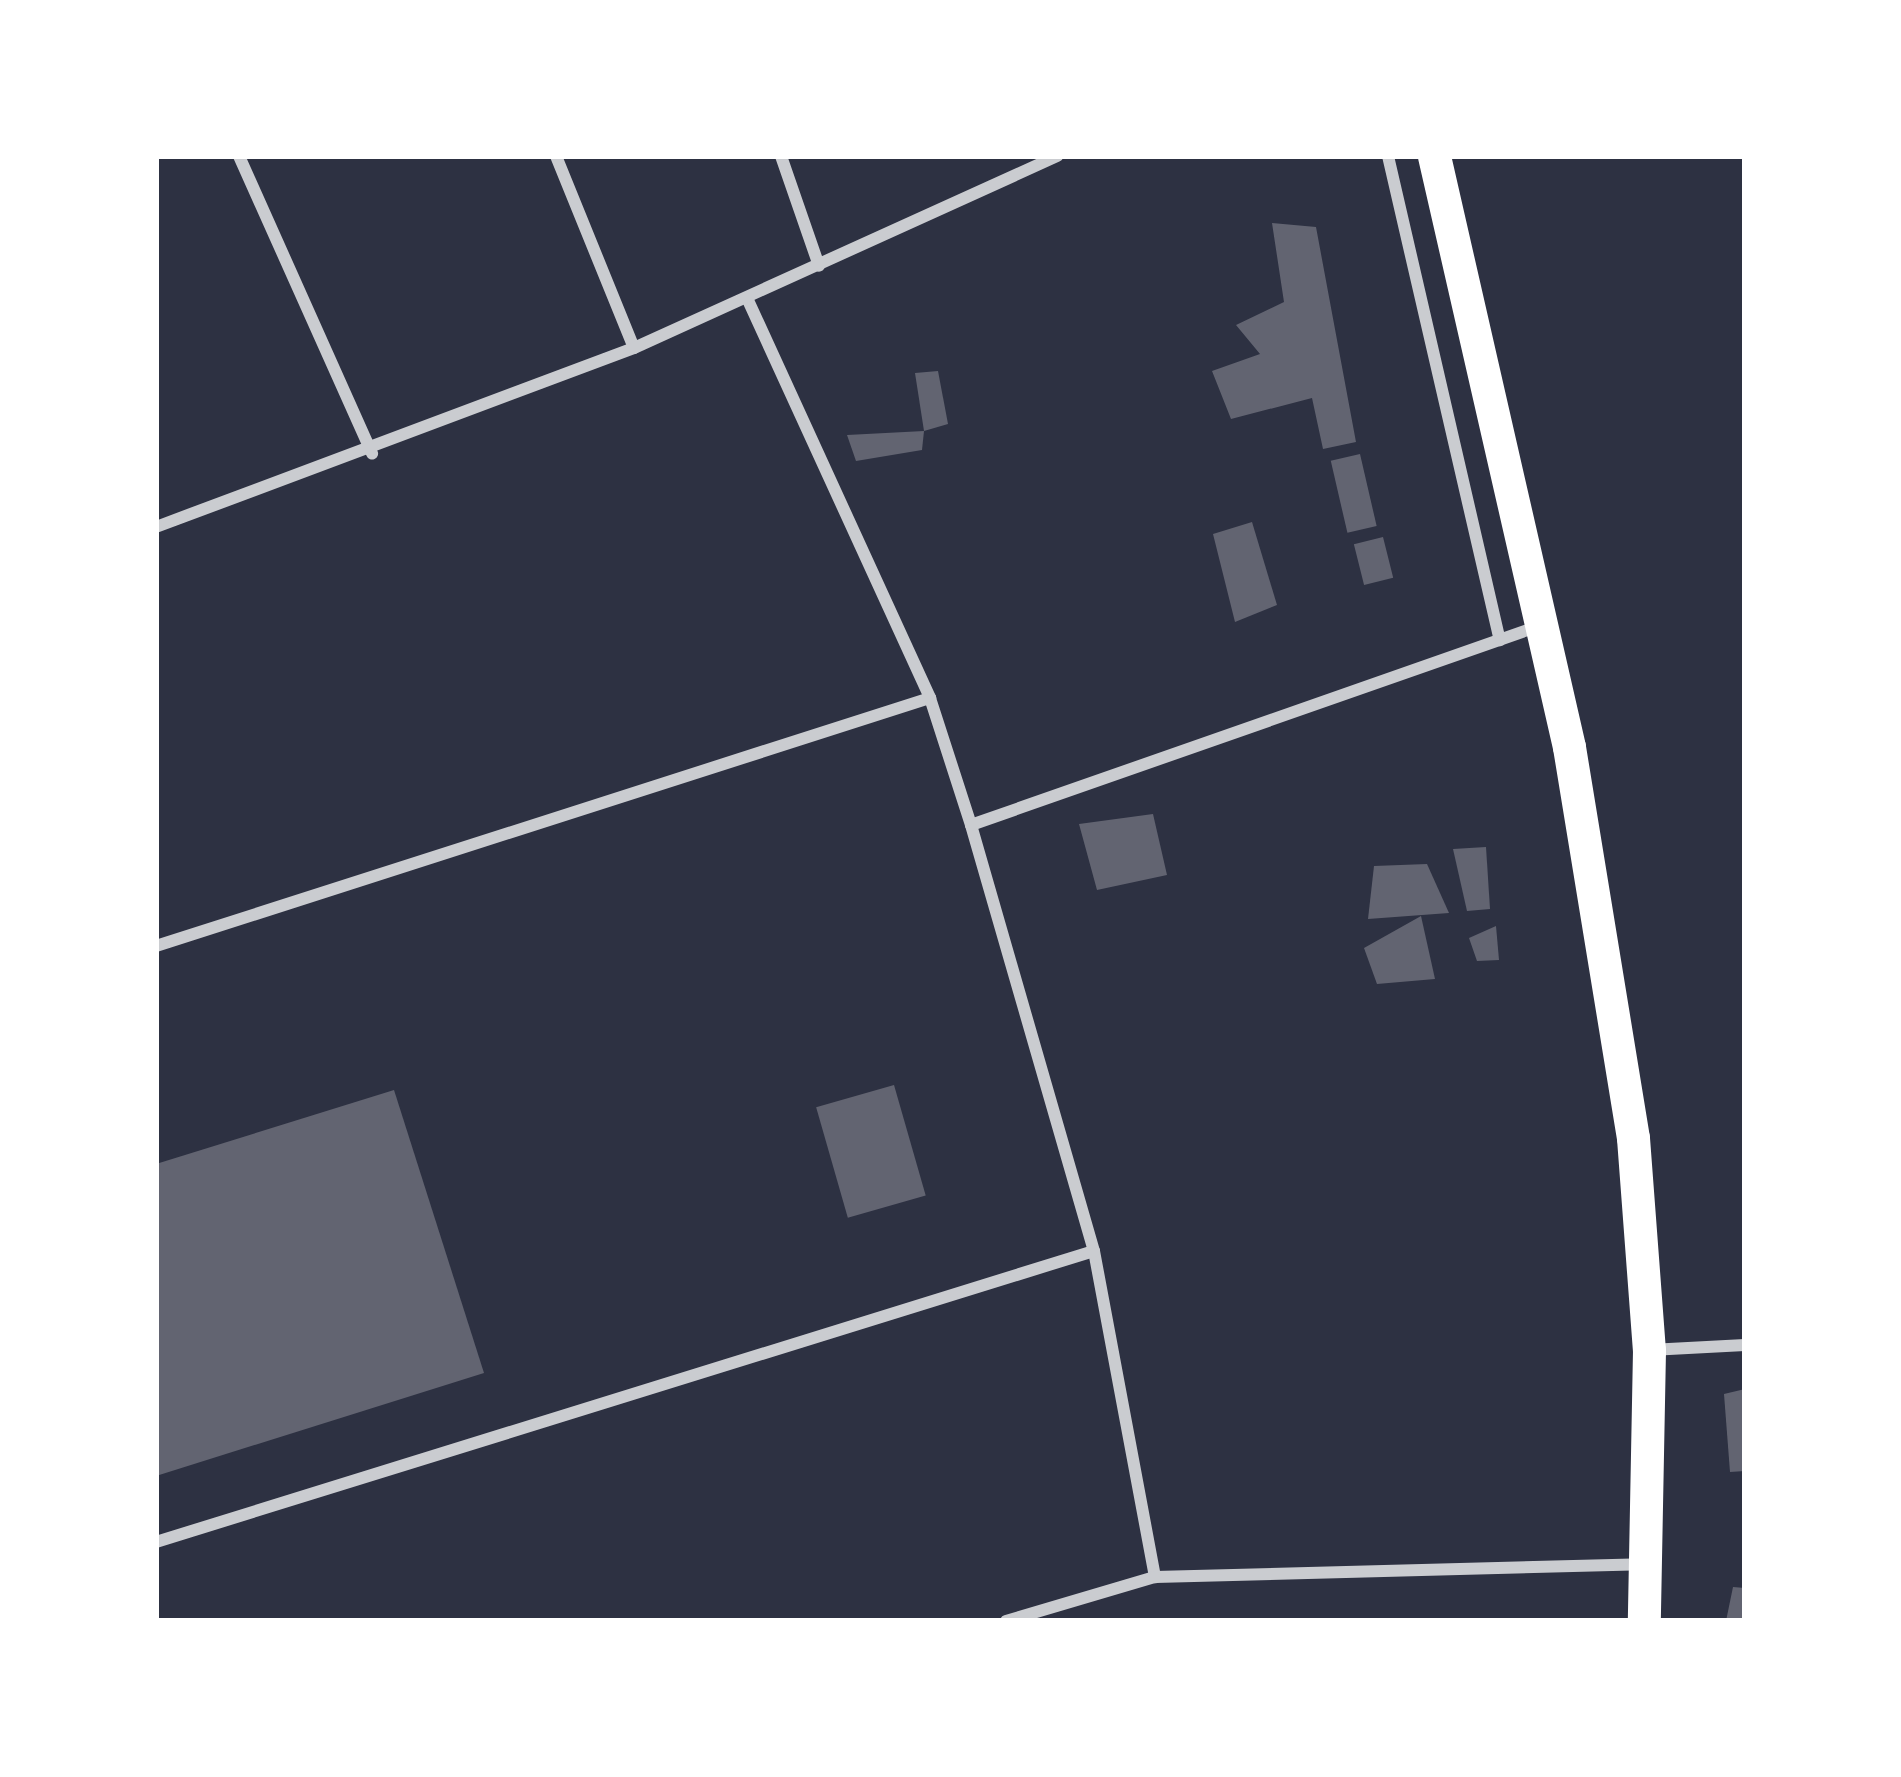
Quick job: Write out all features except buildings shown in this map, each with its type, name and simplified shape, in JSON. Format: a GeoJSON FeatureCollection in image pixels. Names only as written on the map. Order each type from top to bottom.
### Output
{"type":"FeatureCollection","features":[{"type":"Feature","properties":{"kind":"highway"},"geometry":{"type":"LineString","coordinates":[[1434,156],[1599,908],[1649,1351],[1649,1563],[1644,1621]]}},
{"type":"Feature","properties":{"kind":"street"},"geometry":{"type":"LineString","coordinates":[[239,156],[372,454]]}},
{"type":"Feature","properties":{"kind":"street"},"geometry":{"type":"LineString","coordinates":[[556,156],[634,348]]}},
{"type":"Feature","properties":{"kind":"street"},"geometry":{"type":"LineString","coordinates":[[781,156],[819,266]]}},
{"type":"Feature","properties":{"kind":"street"},"geometry":{"type":"LineString","coordinates":[[156,527],[372,454],[634,348],[1057,156]]}},
{"type":"Feature","properties":{"kind":"street"},"geometry":{"type":"LineString","coordinates":[[1388,156],[1500,640]]}},
{"type":"Feature","properties":{"kind":"street"},"geometry":{"type":"LineString","coordinates":[[747,298],[930,698],[971,825],[1094,1251],[1155,1577]]}},
{"type":"Feature","properties":{"kind":"street"},"geometry":{"type":"LineString","coordinates":[[971,825],[1536,626]]}},
{"type":"Feature","properties":{"kind":"street"},"geometry":{"type":"LineString","coordinates":[[156,946],[930,698]]}},
{"type":"Feature","properties":{"kind":"street"},"geometry":{"type":"LineString","coordinates":[[156,1542],[1094,1251]]}},
{"type":"Feature","properties":{"kind":"street"},"geometry":{"type":"LineString","coordinates":[[1649,1351],[1745,1345]]}},
{"type":"Feature","properties":{"kind":"street"},"geometry":{"type":"LineString","coordinates":[[1006,1621],[1155,1577],[1649,1563]]}}]}
